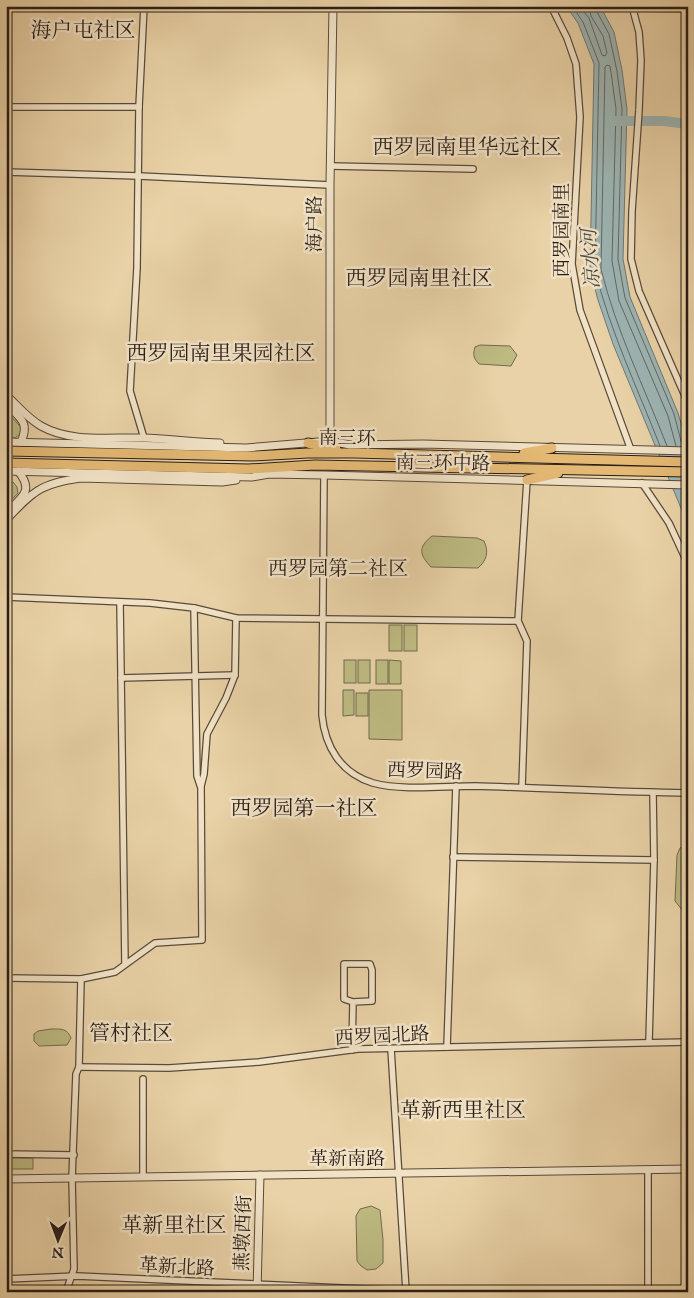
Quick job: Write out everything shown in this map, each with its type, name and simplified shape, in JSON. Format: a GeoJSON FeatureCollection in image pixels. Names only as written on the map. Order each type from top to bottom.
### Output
{"type":"FeatureCollection","features":[{"type":"Feature","properties":{"kind":"highway"},"geometry":{"type":"LineString","coordinates":[[308,443],[354,453]]}},
{"type":"Feature","properties":{"kind":"highway"},"geometry":{"type":"LineString","coordinates":[[232,455],[246,448]]}},
{"type":"Feature","properties":{"kind":"highway"},"geometry":{"type":"LineString","coordinates":[[504,457],[552,448]]}},
{"type":"Feature","properties":{"kind":"highway","name":"南三环"},"geometry":{"type":"LineString","coordinates":[[6,450],[253,456],[354,453],[688,462]]}},
{"type":"Feature","properties":{"kind":"highway","name":"南三环"},"geometry":{"type":"LineString","coordinates":[[6,463],[250,473],[315,465],[688,472]]}},
{"type":"Feature","properties":{"kind":"highway"},"geometry":{"type":"LineString","coordinates":[[527,480],[576,469]]}},
{"type":"Feature","properties":{"kind":"highway"},"geometry":{"type":"LineString","coordinates":[[250,473],[269,474]]}},
{"type":"Feature","properties":{"kind":"street"},"geometry":{"type":"LineString","coordinates":[[144,6],[139,107],[136,277],[130,391],[144,438]]}},
{"type":"Feature","properties":{"kind":"street","name":"海户路"},"geometry":{"type":"LineString","coordinates":[[330,441],[330,166],[333,6]]}},
{"type":"Feature","properties":{"kind":"street","name":"西罗园南里"},"geometry":{"type":"LineString","coordinates":[[551,6],[567,38],[576,64],[580,116],[572,264],[580,310],[631,450]]}},
{"type":"Feature","properties":{"kind":"street"},"geometry":{"type":"LineString","coordinates":[[632,6],[639,32],[641,60],[631,259],[639,291],[688,403]]}},
{"type":"Feature","properties":{"kind":"street"},"geometry":{"type":"LineString","coordinates":[[645,6],[646,8],[688,9]]}},
{"type":"Feature","properties":{"kind":"street"},"geometry":{"type":"LineString","coordinates":[[6,107],[139,107]]}},
{"type":"Feature","properties":{"kind":"street"},"geometry":{"type":"LineString","coordinates":[[330,166],[473,169]]}},
{"type":"Feature","properties":{"kind":"street"},"geometry":{"type":"LineString","coordinates":[[6,172],[330,185]]}},
{"type":"Feature","properties":{"kind":"street"},"geometry":{"type":"LineString","coordinates":[[6,395],[28,417],[41,426],[65,435],[83,438],[144,438],[275,446]]}},
{"type":"Feature","properties":{"kind":"street"},"geometry":{"type":"LineString","coordinates":[[6,404],[24,421],[26,429],[21,442]]}},
{"type":"Feature","properties":{"kind":"street","name":"南三环中路"},"geometry":{"type":"LineString","coordinates":[[6,442],[61,445],[246,448],[330,441],[350,445],[423,444],[688,451]]}},
{"type":"Feature","properties":{"kind":"street"},"geometry":{"type":"LineString","coordinates":[[6,471],[250,473]]}},
{"type":"Feature","properties":{"kind":"street"},"geometry":{"type":"LineString","coordinates":[[6,513],[26,491],[27,485],[25,480],[18,472]]}},
{"type":"Feature","properties":{"kind":"street"},"geometry":{"type":"LineString","coordinates":[[6,520],[28,497],[44,486],[66,480],[81,478],[222,482],[250,473]]}},
{"type":"Feature","properties":{"kind":"street","name":"南三环中路"},"geometry":{"type":"LineString","coordinates":[[269,474],[688,484]]}},
{"type":"Feature","properties":{"kind":"street","name":"西罗园路"},"geometry":{"type":"LineString","coordinates":[[324,475],[322,715],[323,730],[329,747],[337,760],[352,772],[372,783],[398,787],[522,787],[688,793]]}},
{"type":"Feature","properties":{"kind":"street"},"geometry":{"type":"LineString","coordinates":[[522,787],[527,641],[518,621],[527,480]]}},
{"type":"Feature","properties":{"kind":"street"},"geometry":{"type":"LineString","coordinates":[[642,483],[669,523],[688,564]]}},
{"type":"Feature","properties":{"kind":"street"},"geometry":{"type":"LineString","coordinates":[[6,597],[120,602],[194,608],[236,618],[518,621]]}},
{"type":"Feature","properties":{"kind":"street"},"geometry":{"type":"LineString","coordinates":[[120,602],[125,964]]}},
{"type":"Feature","properties":{"kind":"street"},"geometry":{"type":"LineString","coordinates":[[6,978],[81,979],[115,972],[155,943],[202,940],[200,788],[197,776],[194,608]]}},
{"type":"Feature","properties":{"kind":"street"},"geometry":{"type":"LineString","coordinates":[[200,788],[204,774],[207,734],[235,676],[236,618]]}},
{"type":"Feature","properties":{"kind":"street"},"geometry":{"type":"LineString","coordinates":[[121,678],[235,676]]}},
{"type":"Feature","properties":{"kind":"street"},"geometry":{"type":"LineString","coordinates":[[447,1047],[456,786]]}},
{"type":"Feature","properties":{"kind":"street"},"geometry":{"type":"LineString","coordinates":[[649,1042],[654,860],[653,793]]}},
{"type":"Feature","properties":{"kind":"street"},"geometry":{"type":"LineString","coordinates":[[453,857],[654,860]]}},
{"type":"Feature","properties":{"kind":"street"},"geometry":{"type":"LineString","coordinates":[[344,964],[370,964],[372,970],[372,1001],[353,1002],[344,1000],[344,964]]}},
{"type":"Feature","properties":{"kind":"street"},"geometry":{"type":"LineString","coordinates":[[67,1292],[74,1269],[72,1178],[76,1074],[79,1067],[81,979]]}},
{"type":"Feature","properties":{"kind":"street"},"geometry":{"type":"LineString","coordinates":[[352,1050],[353,1002]]}},
{"type":"Feature","properties":{"kind":"street","name":"西罗园北路"},"geometry":{"type":"LineString","coordinates":[[79,1067],[169,1068],[259,1062],[352,1050],[688,1042]]}},
{"type":"Feature","properties":{"kind":"street"},"geometry":{"type":"LineString","coordinates":[[391,1049],[406,1291]]}},
{"type":"Feature","properties":{"kind":"street"},"geometry":{"type":"LineString","coordinates":[[143,1079],[143,1177]]}},
{"type":"Feature","properties":{"kind":"street"},"geometry":{"type":"LineString","coordinates":[[6,1154],[74,1155]]}},
{"type":"Feature","properties":{"kind":"street","name":"革新南路"},"geometry":{"type":"LineString","coordinates":[[6,1179],[688,1169]]}},
{"type":"Feature","properties":{"kind":"street"},"geometry":{"type":"LineString","coordinates":[[648,1170],[648,1292]]}},
{"type":"Feature","properties":{"kind":"street","name":"燕墩西街"},"geometry":{"type":"LineString","coordinates":[[257,1288],[260,1175]]}},
{"type":"Feature","properties":{"kind":"street","name":"革新北路"},"geometry":{"type":"LineString","coordinates":[[6,1279],[71,1276],[257,1288],[432,1292]]}},
{"type":"Feature","properties":{"kind":"street"},"geometry":{"type":"LineString","coordinates":[[678,1292],[688,1292]]}},
{"type":"Feature","properties":{"kind":"shaded area"},"geometry":{"type":"Polygon","coordinates":[[[480,345],[510,346],[517,355],[511,366],[479,364],[474,354],[475,347],[480,345]]]}},
{"type":"Feature","properties":{"kind":"shaded area"},"geometry":{"type":"Polygon","coordinates":[[[6,411],[21,427],[20,434],[15,438],[6,438],[6,411]]]}},
{"type":"Feature","properties":{"kind":"shaded area"},"geometry":{"type":"Polygon","coordinates":[[[6,482],[13,482],[17,487],[18,493],[6,506],[6,482]]]}},
{"type":"Feature","properties":{"kind":"shaded area"},"geometry":{"type":"Polygon","coordinates":[[[432,536],[477,538],[484,541],[487,552],[485,559],[478,568],[431,567],[424,559],[422,548],[432,536]]]}},
{"type":"Feature","properties":{"kind":"shaded area"},"geometry":{"type":"Polygon","coordinates":[[[389,625],[402,625],[402,651],[389,651],[389,625]]]}},
{"type":"Feature","properties":{"kind":"shaded area"},"geometry":{"type":"Polygon","coordinates":[[[404,625],[417,625],[417,651],[404,651],[404,625]]]}},
{"type":"Feature","properties":{"kind":"shaded area"},"geometry":{"type":"Polygon","coordinates":[[[344,660],[356,660],[356,683],[344,683],[344,660]]]}},
{"type":"Feature","properties":{"kind":"shaded area"},"geometry":{"type":"Polygon","coordinates":[[[358,660],[370,660],[370,683],[358,683],[358,660]]]}},
{"type":"Feature","properties":{"kind":"shaded area"},"geometry":{"type":"Polygon","coordinates":[[[376,660],[388,660],[388,684],[376,684],[376,660]]]}},
{"type":"Feature","properties":{"kind":"shaded area"},"geometry":{"type":"Polygon","coordinates":[[[389,660],[401,661],[401,684],[389,684],[389,660]]]}},
{"type":"Feature","properties":{"kind":"shaded area"},"geometry":{"type":"Polygon","coordinates":[[[343,690],[354,690],[354,715],[343,716],[343,690]]]}},
{"type":"Feature","properties":{"kind":"shaded area"},"geometry":{"type":"Polygon","coordinates":[[[369,690],[402,690],[402,740],[369,739],[369,690]]]}},
{"type":"Feature","properties":{"kind":"shaded area"},"geometry":{"type":"Polygon","coordinates":[[[356,693],[368,693],[368,716],[356,716],[356,693]]]}},
{"type":"Feature","properties":{"kind":"shaded area"},"geometry":{"type":"Polygon","coordinates":[[[688,846],[688,912],[683,911],[675,901],[677,855],[680,848],[688,846]]]}},
{"type":"Feature","properties":{"kind":"shaded area"},"geometry":{"type":"Polygon","coordinates":[[[61,1029],[68,1032],[71,1038],[67,1045],[39,1046],[34,1041],[34,1034],[38,1031],[61,1029]]]}},
{"type":"Feature","properties":{"kind":"shaded area"},"geometry":{"type":"Polygon","coordinates":[[[6,1158],[33,1158],[33,1169],[6,1169],[6,1158]]]}},
{"type":"Feature","properties":{"kind":"shaded area"},"geometry":{"type":"Polygon","coordinates":[[[371,1206],[380,1210],[383,1263],[376,1269],[367,1270],[357,1261],[356,1216],[360,1209],[371,1206]]]}},
{"type":"Feature","properties":{"kind":"water"},"geometry":{"type":"Polygon","coordinates":[[[566,6],[600,6],[614,32],[622,70],[627,109],[623,259],[630,297],[678,413],[688,447],[688,525],[613,344],[590,270],[594,64],[578,23],[566,6]]]}},
{"type":"Feature","properties":{"kind":"waterway"},"geometry":{"type":"LineString","coordinates":[[614,121],[664,121],[688,124]]}},
{"type":"Feature","properties":{"kind":"district","name":"海户屯社区"},"geometry":{"type":"Point","coordinates":[83,30]}},
{"type":"Feature","properties":{"kind":"district","name":"西罗园南里华远社区"},"geometry":{"type":"Point","coordinates":[467,147]}},
{"type":"Feature","properties":{"kind":"district","name":"西罗园南里社区"},"geometry":{"type":"Point","coordinates":[419,278]}},
{"type":"Feature","properties":{"kind":"district","name":"西罗园南里果园社区"},"geometry":{"type":"Point","coordinates":[221,353]}},
{"type":"Feature","properties":{"kind":"district","name":"西罗园第二社区"},"geometry":{"type":"Point","coordinates":[338,568]}},
{"type":"Feature","properties":{"kind":"district","name":"西罗园第一社区"},"geometry":{"type":"Point","coordinates":[304,808]}},
{"type":"Feature","properties":{"kind":"district","name":"管村社区"},"geometry":{"type":"Point","coordinates":[131,1033]}},
{"type":"Feature","properties":{"kind":"district","name":"革新西里社区"},"geometry":{"type":"Point","coordinates":[463,1110]}},
{"type":"Feature","properties":{"kind":"district","name":"革新里社区"},"geometry":{"type":"Point","coordinates":[174,1225]}},
{"type":"Feature","properties":{"kind":"water label","name":"凉水河"},"geometry":{"type":"Point","coordinates":[590,259]}}]}
